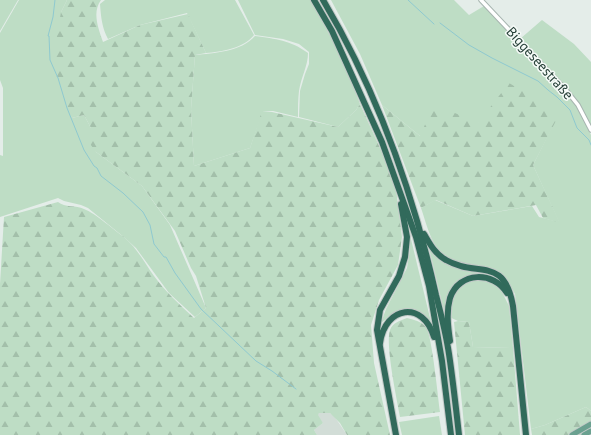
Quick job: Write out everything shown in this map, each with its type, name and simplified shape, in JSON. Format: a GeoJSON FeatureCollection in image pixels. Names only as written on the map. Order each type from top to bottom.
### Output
{"type":"FeatureCollection","features":[{"type":"Feature","properties":{"kind":"highway"},"geometry":{"type":"LineString","coordinates":[[314,0],[332,31],[356,80],[396,177],[416,237],[425,272],[442,360],[451,435]]}},
{"type":"Feature","properties":{"kind":"highway"},"geometry":{"type":"LineString","coordinates":[[323,0],[342,32],[382,119],[411,197],[420,227],[449,353],[459,435]]}},
{"type":"Feature","properties":{"kind":"highway"},"geometry":{"type":"LineString","coordinates":[[396,177],[397,189],[405,222],[407,237],[406,251],[399,276],[384,301],[379,315],[377,330],[396,435]]}},
{"type":"Feature","properties":{"kind":"highway"},"geometry":{"type":"LineString","coordinates":[[420,227],[433,248],[445,260],[458,265],[488,270],[499,276],[508,288],[513,306],[527,435]]}},
{"type":"Feature","properties":{"kind":"highway"},"geometry":{"type":"LineString","coordinates":[[449,353],[451,344],[448,323],[448,306],[454,290],[462,282],[476,277],[494,280],[506,291],[513,306]]}},
{"type":"Feature","properties":{"kind":"highway"},"geometry":{"type":"LineString","coordinates":[[380,349],[383,330],[388,321],[400,314],[410,313],[421,316],[429,324],[442,360]]}},
{"type":"Feature","properties":{"kind":"main road"},"geometry":{"type":"LineString","coordinates":[[572,435],[591,424]]}},
{"type":"Feature","properties":{"kind":"main road"},"geometry":{"type":"LineString","coordinates":[[584,435],[591,431]]}},
{"type":"Feature","properties":{"kind":"street","name":"Biggeseestraße"},"geometry":{"type":"LineString","coordinates":[[481,0],[566,90],[578,105],[591,130]]}},
{"type":"Feature","properties":{"kind":"shaded area"},"geometry":{"type":"Polygon","coordinates":[[[319,413],[330,413],[334,416],[347,435],[317,435],[314,430],[323,423],[317,415],[319,413]]]}},
{"type":"Feature","properties":{"kind":"green space"},"geometry":{"type":"Polygon","coordinates":[[[0,0],[18,0],[0,31],[0,0]]]}},
{"type":"Feature","properties":{"kind":"green space"},"geometry":{"type":"Polygon","coordinates":[[[19,0],[67,0],[61,12],[72,118],[84,115],[91,128],[96,152],[142,186],[170,225],[206,308],[195,317],[169,293],[136,248],[88,208],[58,198],[0,217],[0,155],[3,156],[3,88],[0,80],[0,33],[19,0]]]}},
{"type":"Feature","properties":{"kind":"green space"},"geometry":{"type":"Polygon","coordinates":[[[67,0],[101,0],[98,5],[96,15],[103,42],[140,25],[188,14],[206,53],[195,55],[191,109],[194,166],[250,148],[262,111],[338,127],[356,110],[360,104],[395,181],[402,237],[398,265],[379,300],[371,325],[374,363],[390,435],[347,435],[340,423],[330,413],[319,413],[318,415],[323,423],[314,430],[317,435],[0,435],[0,284],[4,217],[58,202],[64,205],[84,209],[99,218],[129,241],[163,287],[194,318],[206,308],[196,276],[175,231],[142,186],[96,152],[88,141],[91,128],[84,115],[72,118],[55,75],[55,47],[61,12],[67,0]]]}},
{"type":"Feature","properties":{"kind":"green space"},"geometry":{"type":"Polygon","coordinates":[[[105,0],[235,0],[254,35],[238,46],[218,52],[206,53],[187,13],[140,25],[108,39],[101,18],[100,4],[105,0]]]}},
{"type":"Feature","properties":{"kind":"green space"},"geometry":{"type":"Polygon","coordinates":[[[238,0],[310,0],[338,50],[360,104],[356,110],[338,127],[299,117],[300,91],[309,64],[309,52],[299,44],[283,39],[255,35],[238,0]]]}},
{"type":"Feature","properties":{"kind":"green space"},"geometry":{"type":"Polygon","coordinates":[[[331,0],[454,0],[469,15],[484,6],[565,91],[577,106],[591,135],[591,411],[586,407],[545,425],[531,429],[515,294],[507,282],[498,274],[489,269],[461,263],[451,259],[441,252],[431,237],[421,208],[435,200],[473,216],[532,206],[539,217],[559,222],[533,165],[559,113],[478,123],[420,136],[382,105],[360,54],[331,0]]]}},
{"type":"Feature","properties":{"kind":"green space"},"geometry":{"type":"Polygon","coordinates":[[[542,20],[574,44],[591,62],[591,125],[568,90],[520,39],[542,20]]]}},
{"type":"Feature","properties":{"kind":"green space"},"geometry":{"type":"Polygon","coordinates":[[[255,36],[276,39],[289,43],[308,53],[299,91],[298,117],[273,111],[263,111],[250,148],[194,166],[191,109],[195,55],[235,49],[255,36]]]}},
{"type":"Feature","properties":{"kind":"green space"},"geometry":{"type":"Polygon","coordinates":[[[509,83],[560,113],[533,165],[560,223],[543,218],[536,205],[473,216],[436,200],[421,208],[382,105],[420,136],[434,104],[478,123],[509,83]]]}},
{"type":"Feature","properties":{"kind":"green space"},"geometry":{"type":"Polygon","coordinates":[[[410,235],[431,322],[418,312],[406,309],[394,314],[381,323],[386,309],[407,268],[410,250],[410,235]]]}},
{"type":"Feature","properties":{"kind":"green space"},"geometry":{"type":"Polygon","coordinates":[[[428,244],[438,258],[452,266],[484,273],[495,278],[509,306],[513,348],[473,347],[469,322],[458,321],[445,315],[428,244]]]}},
{"type":"Feature","properties":{"kind":"green space"},"geometry":{"type":"Polygon","coordinates":[[[407,318],[422,323],[428,332],[433,354],[440,412],[400,417],[392,372],[389,337],[390,330],[393,325],[407,318]]]}},
{"type":"Feature","properties":{"kind":"green space"},"geometry":{"type":"Polygon","coordinates":[[[454,322],[469,322],[473,347],[513,348],[520,435],[465,435],[454,322]]]}},
{"type":"Feature","properties":{"kind":"green space"},"geometry":{"type":"Polygon","coordinates":[[[586,407],[591,411],[591,435],[532,435],[531,429],[545,425],[586,407]]]}},
{"type":"Feature","properties":{"kind":"green space"},"geometry":{"type":"Polygon","coordinates":[[[439,416],[442,435],[402,435],[399,422],[439,416]]]}},
{"type":"Feature","properties":{"kind":"waterway"},"geometry":{"type":"LineString","coordinates":[[55,0],[53,17],[48,36],[50,60],[84,150],[101,176],[123,193],[143,212],[150,225],[154,244],[164,257],[166,257],[175,273],[201,309],[256,361],[296,389]]}},
{"type":"Feature","properties":{"kind":"waterway"},"geometry":{"type":"LineString","coordinates":[[408,0],[434,24]]}},
{"type":"Feature","properties":{"kind":"waterway"},"geometry":{"type":"LineString","coordinates":[[440,23],[469,45],[538,81],[570,110],[577,128],[589,140],[591,145]]}}]}
